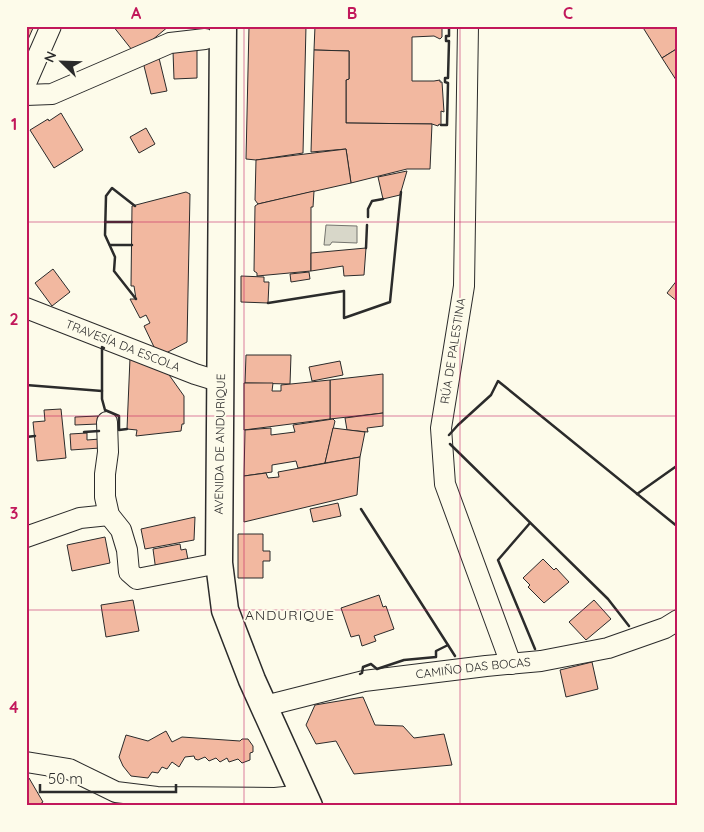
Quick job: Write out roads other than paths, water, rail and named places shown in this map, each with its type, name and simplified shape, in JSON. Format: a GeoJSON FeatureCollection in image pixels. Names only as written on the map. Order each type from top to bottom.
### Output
{"type":"FeatureCollection","features":[{"type":"Feature","properties":{"kind":"main road","name":"AVENIDA DE ANDURIQUE"},"geometry":{"type":"LineString","coordinates":[[210,31],[223,64],[218,521],[219,563],[224,610],[252,680],[307,800]]}},
{"type":"Feature","properties":{"kind":"street"},"geometry":{"type":"LineString","coordinates":[[26,83],[51,26]]}},
{"type":"Feature","properties":{"kind":"street","name":"RÚA DE PALESTINA"},"geometry":{"type":"LineString","coordinates":[[468,26],[464,286],[441,428],[445,484],[511,664]]}},
{"type":"Feature","properties":{"kind":"street"},"geometry":{"type":"LineString","coordinates":[[26,95],[52,94],[170,43],[210,31]]}},
{"type":"Feature","properties":{"kind":"street","name":"TRAVESÍA DA ESCOLA"},"geometry":{"type":"LineString","coordinates":[[26,308],[195,374],[221,382]]}},
{"type":"Feature","properties":{"kind":"street"},"geometry":{"type":"LineString","coordinates":[[107,422],[108,452],[105,474],[105,497],[109,516],[121,530],[127,550],[129,572],[137,579],[219,563]]}},
{"type":"Feature","properties":{"kind":"street"},"geometry":{"type":"LineString","coordinates":[[28,537],[80,518],[109,516]]}},
{"type":"Feature","properties":{"kind":"street","name":"CAMIÑO DAS BOCAS"},"geometry":{"type":"LineString","coordinates":[[265,706],[364,681],[540,661],[608,648],[665,628],[678,620]]}},
{"type":"Feature","properties":{"kind":"street"},"geometry":{"type":"LineString","coordinates":[[26,762],[69,768],[116,792],[157,797],[307,800]]}},
{"type":"Feature","properties":{"kind":"district","name":"ANDURIQUE"},"geometry":{"type":"Point","coordinates":[290,615]}}]}
